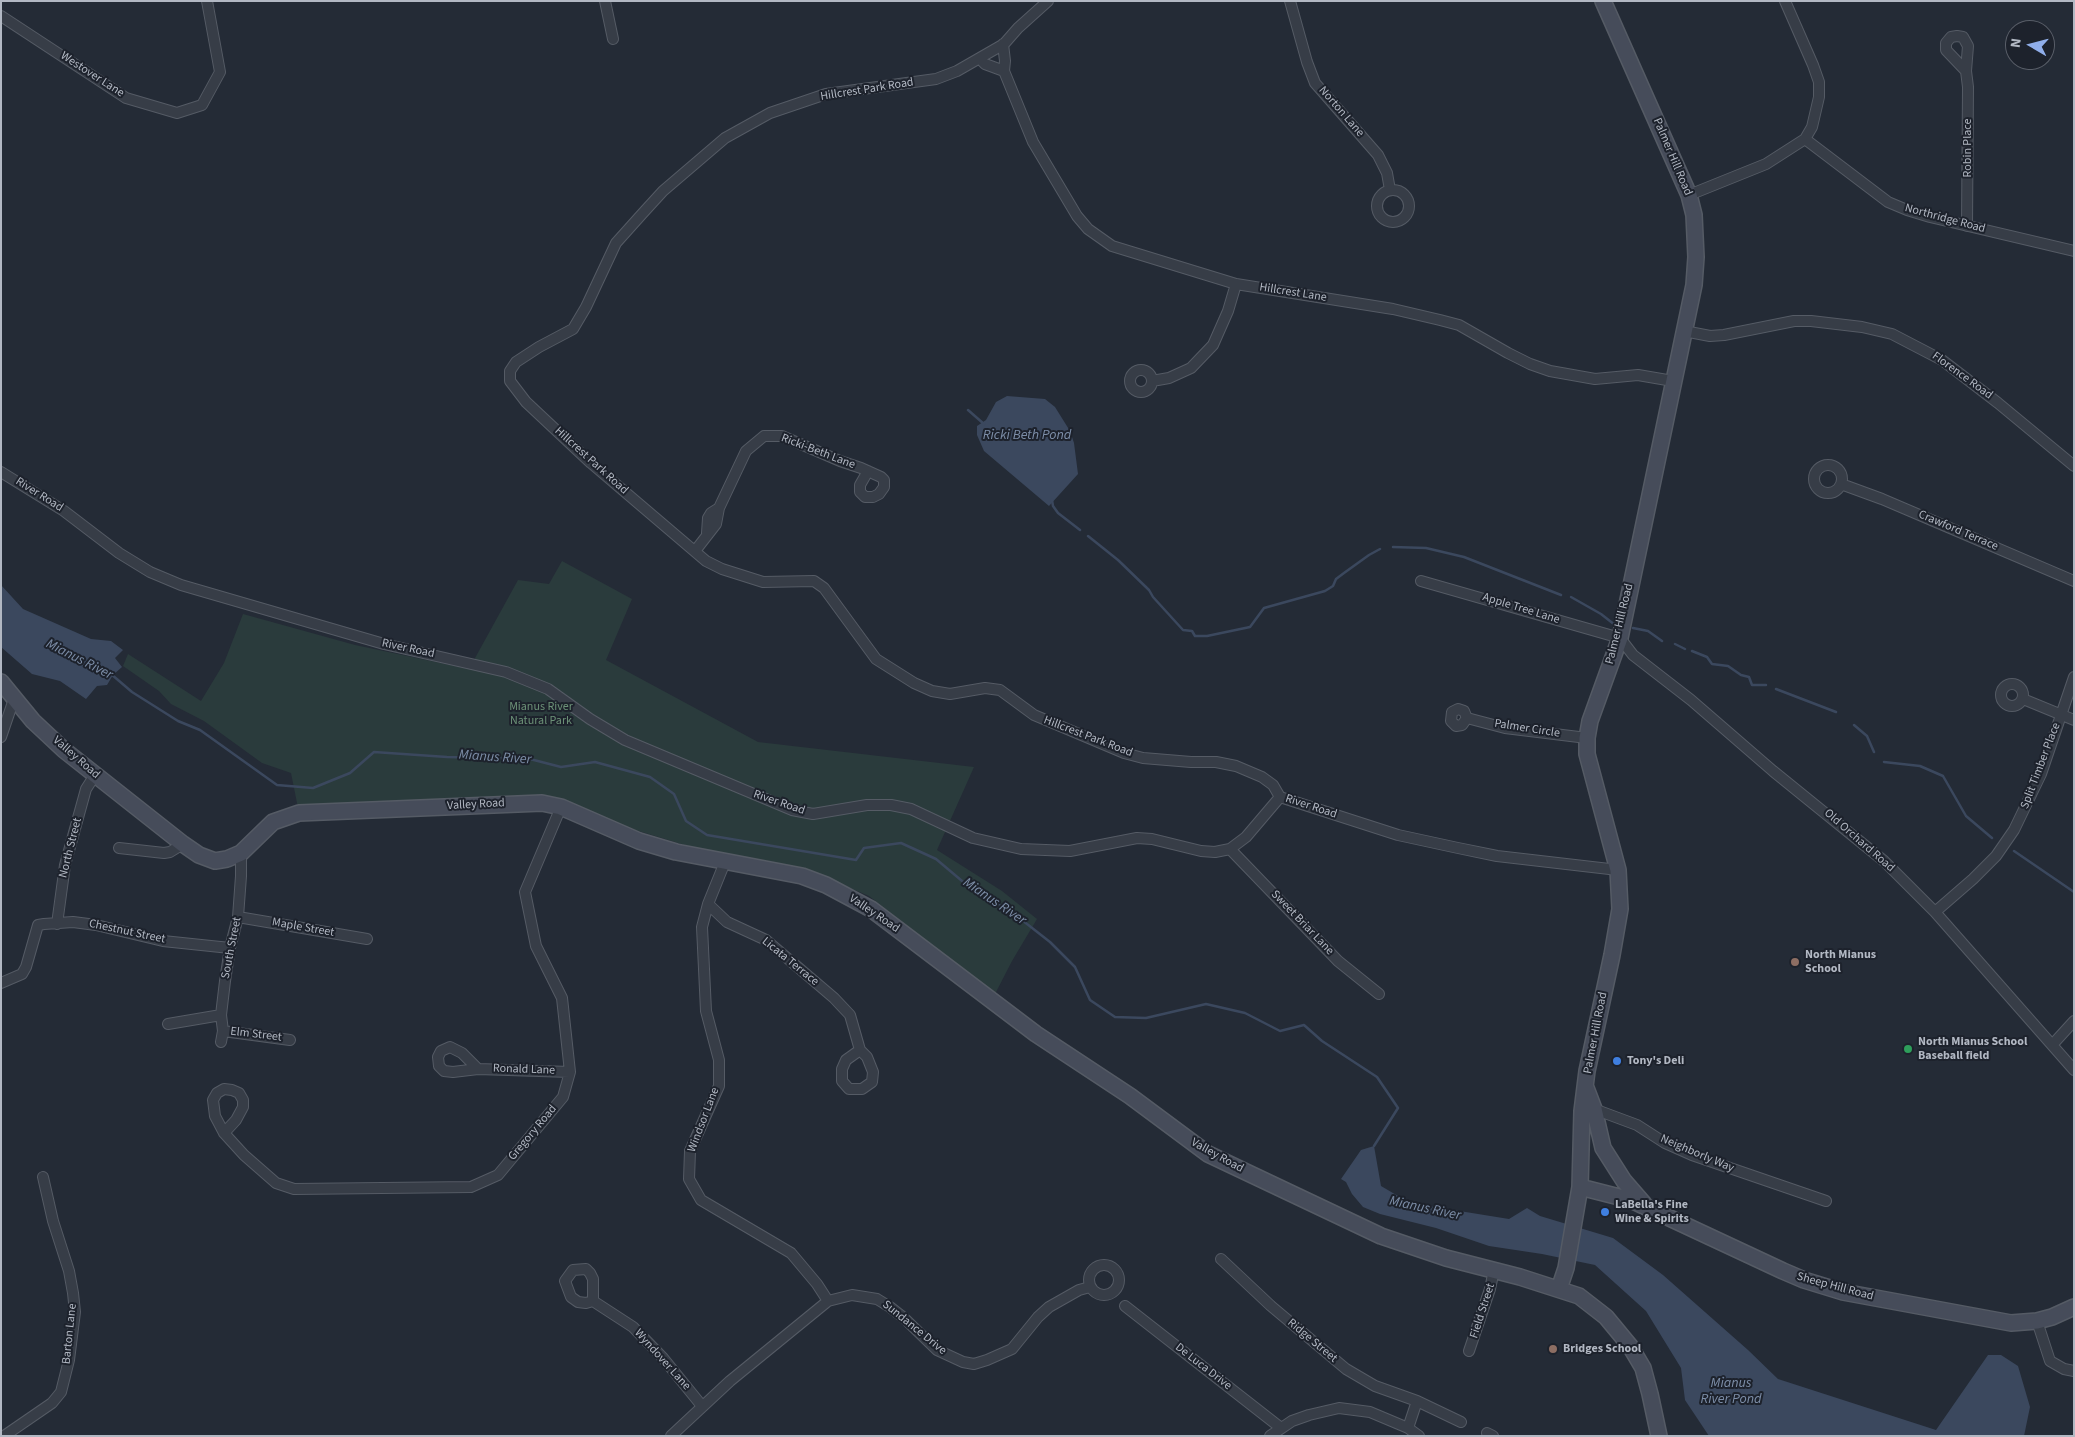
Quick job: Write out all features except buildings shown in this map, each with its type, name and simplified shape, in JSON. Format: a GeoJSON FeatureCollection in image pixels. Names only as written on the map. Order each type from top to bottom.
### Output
{"type":"FeatureCollection","features":[{"type":"Feature","properties":{"kind":"street","name":"Westover Lane"},"geometry":{"type":"LineString","coordinates":[[1,16],[126,98],[177,113],[202,104],[220,72],[206,1]]}},
{"type":"Feature","properties":{"kind":"street"},"geometry":{"type":"LineString","coordinates":[[605,1],[613,39]]}},
{"type":"Feature","properties":{"kind":"street","name":"Hillcrest Park Road"},"geometry":{"type":"LineString","coordinates":[[1048,1],[1003,44],[957,71],[936,79],[826,94],[770,113],[725,138],[663,191],[616,243],[586,307],[572,329],[539,347],[512,366],[510,381],[526,402],[591,463],[706,561],[751,580],[763,582],[814,581],[824,588],[876,660],[907,679],[932,691],[950,694],[985,688],[1000,690],[1034,715],[1124,752],[1143,758],[1216,762],[1236,766],[1262,777],[1272,785],[1280,797]]}},
{"type":"Feature","properties":{"kind":"street","name":"Norton Lane"},"geometry":{"type":"LineString","coordinates":[[1290,1],[1307,62],[1315,83],[1378,155],[1387,173],[1390,190]]}},
{"type":"Feature","properties":{"kind":"street","name":"Palmer Hill Road"},"geometry":{"type":"LineString","coordinates":[[1559,1290],[1566,1268],[1576,1218],[1580,1187],[1580,1131],[1586,1086],[1620,909],[1618,870],[1588,754],[1587,738],[1590,721],[1620,638],[1694,285],[1696,257],[1696,238],[1689,195],[1603,1]]}},
{"type":"Feature","properties":{"kind":"street"},"geometry":{"type":"LineString","coordinates":[[1689,195],[1766,164],[1805,139],[1812,127],[1817,112],[1819,82],[1785,1]]}},
{"type":"Feature","properties":{"kind":"street","name":"Hillcrest Lane"},"geometry":{"type":"LineString","coordinates":[[1003,44],[1004,71],[1033,142],[1077,216],[1088,229],[1112,246],[1236,284],[1393,309],[1440,320],[1466,329],[1530,364],[1572,376],[1603,379],[1638,375],[1674,380]]}},
{"type":"Feature","properties":{"kind":"street"},"geometry":{"type":"LineString","coordinates":[[980,59],[994,68],[1004,71]]}},
{"type":"Feature","properties":{"kind":"street","name":"Robin Place"},"geometry":{"type":"LineString","coordinates":[[1966,71],[1968,87],[1967,226]]}},
{"type":"Feature","properties":{"kind":"street","name":"Northridge Road"},"geometry":{"type":"LineString","coordinates":[[1805,139],[1888,202],[1930,217],[2074,251]]}},
{"type":"Feature","properties":{"kind":"street"},"geometry":{"type":"LineString","coordinates":[[1152,381],[1169,378],[1191,368],[1212,346],[1228,311],[1236,284]]}},
{"type":"Feature","properties":{"kind":"street","name":"Florence Road"},"geometry":{"type":"LineString","coordinates":[[1684,331],[1710,336],[1724,336],[1794,321],[1811,321],[1862,327],[1892,334],[1942,360],[1998,403],[2074,466]]}},
{"type":"Feature","properties":{"kind":"street","name":"Ricki-Beth Lane"},"geometry":{"type":"LineString","coordinates":[[695,551],[707,533],[716,524],[719,508],[746,451],[764,436],[782,436],[868,471]]}},
{"type":"Feature","properties":{"kind":"street","name":"River Road"},"geometry":{"type":"LineString","coordinates":[[1,472],[64,511],[120,553],[150,572],[181,585],[384,644],[506,672],[548,689],[590,719],[625,740],[792,810],[813,814],[867,805],[891,806],[911,810],[973,838],[1021,849],[1070,851],[1137,838],[1152,838],[1201,851],[1215,852],[1230,849],[1246,837],[1280,797],[1398,835],[1458,848],[1506,857],[1618,870]]}},
{"type":"Feature","properties":{"kind":"street","name":"Crawford Terrace"},"geometry":{"type":"LineString","coordinates":[[1841,484],[1882,499],[2074,581]]}},
{"type":"Feature","properties":{"kind":"street","name":"Apple Tree Lane"},"geometry":{"type":"LineString","coordinates":[[1421,581],[1620,638]]}},
{"type":"Feature","properties":{"kind":"street","name":"Old Orchard Road"},"geometry":{"type":"LineString","coordinates":[[1620,638],[1633,655],[1691,700],[1773,771],[1884,861],[1935,912],[2074,1070]]}},
{"type":"Feature","properties":{"kind":"street","name":"Split Timber Place"},"geometry":{"type":"LineString","coordinates":[[1935,912],[1973,880],[1996,856],[2014,830],[2041,774],[2074,677]]}},
{"type":"Feature","properties":{"kind":"street","name":"Valley Road"},"geometry":{"type":"LineString","coordinates":[[1,682],[33,721],[95,775],[182,844],[199,855],[215,860],[226,860],[241,852],[273,822],[299,813],[542,803],[561,807],[639,841],[676,852],[802,876],[833,888],[871,909],[1036,1034],[1130,1096],[1208,1154],[1381,1236],[1446,1258],[1494,1270],[1579,1296],[1606,1316],[1630,1346],[1643,1368],[1659,1436]]}},
{"type":"Feature","properties":{"kind":"street"},"geometry":{"type":"LineString","coordinates":[[1,738],[14,698]]}},
{"type":"Feature","properties":{"kind":"street"},"geometry":{"type":"LineString","coordinates":[[2023,699],[2074,720]]}},
{"type":"Feature","properties":{"kind":"street","name":"Palmer Circle"},"geometry":{"type":"LineString","coordinates":[[1467,718],[1505,728],[1587,738]]}},
{"type":"Feature","properties":{"kind":"street","name":"North Street"},"geometry":{"type":"LineString","coordinates":[[57,924],[65,865],[86,789],[95,775]]}},
{"type":"Feature","properties":{"kind":"street","name":"Gregory Road"},"geometry":{"type":"LineString","coordinates":[[224,1133],[244,1155],[276,1183],[294,1189],[471,1188],[498,1175],[563,1097],[570,1072],[562,998],[536,946],[525,892],[561,807]]}},
{"type":"Feature","properties":{"kind":"street"},"geometry":{"type":"LineString","coordinates":[[119,848],[164,853],[170,852],[182,844]]}},
{"type":"Feature","properties":{"kind":"street","name":"Sweet Briar Lane"},"geometry":{"type":"LineString","coordinates":[[1230,849],[1338,961],[1379,994]]}},
{"type":"Feature","properties":{"kind":"street","name":"South Street"},"geometry":{"type":"LineString","coordinates":[[221,1042],[223,1031],[221,1014],[230,948],[238,917],[241,852]]}},
{"type":"Feature","properties":{"kind":"street"},"geometry":{"type":"LineString","coordinates":[[708,904],[725,862]]}},
{"type":"Feature","properties":{"kind":"street","name":"Licata Terrace"},"geometry":{"type":"LineString","coordinates":[[708,904],[727,922],[766,940],[834,998],[850,1015],[860,1050]]}},
{"type":"Feature","properties":{"kind":"street","name":"Windsor Lane"},"geometry":{"type":"LineString","coordinates":[[708,904],[702,927],[706,1011],[719,1060],[719,1086],[690,1150],[689,1178],[701,1200],[791,1253],[817,1284],[828,1301]]}},
{"type":"Feature","properties":{"kind":"street","name":"Maple Street"},"geometry":{"type":"LineString","coordinates":[[238,917],[367,939]]}},
{"type":"Feature","properties":{"kind":"street","name":"Chestnut Street"},"geometry":{"type":"LineString","coordinates":[[1,983],[22,974],[26,967],[38,925],[73,922],[163,941],[230,948]]}},
{"type":"Feature","properties":{"kind":"street","name":"Elm Street"},"geometry":{"type":"LineString","coordinates":[[168,1024],[221,1014]]}},
{"type":"Feature","properties":{"kind":"street"},"geometry":{"type":"LineString","coordinates":[[2052,1044],[2074,1021]]}},
{"type":"Feature","properties":{"kind":"street","name":"Elm Street"},"geometry":{"type":"LineString","coordinates":[[223,1031],[290,1040]]}},
{"type":"Feature","properties":{"kind":"street","name":"Ronald Lane"},"geometry":{"type":"LineString","coordinates":[[478,1069],[570,1072]]}},
{"type":"Feature","properties":{"kind":"street"},"geometry":{"type":"LineString","coordinates":[[1586,1086],[1594,1109],[1603,1148],[1624,1181],[1648,1209]]}},
{"type":"Feature","properties":{"kind":"street","name":"Neighborly Way"},"geometry":{"type":"LineString","coordinates":[[1594,1109],[1637,1125],[1665,1143],[1692,1155],[1826,1201]]}},
{"type":"Feature","properties":{"kind":"street","name":"Barton Lane"},"geometry":{"type":"LineString","coordinates":[[4,1436],[52,1403],[61,1392],[68,1360],[75,1312],[73,1293],[53,1222],[43,1177]]}},
{"type":"Feature","properties":{"kind":"street","name":"Sheep Hill Road"},"geometry":{"type":"LineString","coordinates":[[1580,1187],[1631,1200],[1783,1271],[1804,1280],[1843,1292],[1998,1322],[2025,1323],[2037,1321],[2052,1317],[2074,1307]]}},
{"type":"Feature","properties":{"kind":"street","name":"Ridge Street"},"geometry":{"type":"LineString","coordinates":[[1221,1259],[1271,1306],[1346,1369],[1375,1386],[1417,1401],[1461,1422]]}},
{"type":"Feature","properties":{"kind":"street","name":"Field Street"},"geometry":{"type":"LineString","coordinates":[[1469,1351],[1490,1289],[1494,1270]]}},
{"type":"Feature","properties":{"kind":"street","name":"Sundance Drive"},"geometry":{"type":"LineString","coordinates":[[671,1436],[702,1406],[828,1301],[852,1295],[876,1299],[904,1318],[937,1350],[963,1362],[974,1364],[1012,1349],[1038,1317],[1049,1307],[1079,1290],[1090,1287]]}},
{"type":"Feature","properties":{"kind":"street","name":"Wyndover Lane"},"geometry":{"type":"LineString","coordinates":[[593,1301],[633,1327],[702,1406]]}},
{"type":"Feature","properties":{"kind":"street","name":"De Luca Drive"},"geometry":{"type":"LineString","coordinates":[[1125,1306],[1281,1428]]}},
{"type":"Feature","properties":{"kind":"street"},"geometry":{"type":"LineString","coordinates":[[2037,1321],[2050,1361],[2064,1369],[2074,1371]]}},
{"type":"Feature","properties":{"kind":"street"},"geometry":{"type":"LineString","coordinates":[[1408,1428],[1417,1401]]}},
{"type":"Feature","properties":{"kind":"street"},"geometry":{"type":"LineString","coordinates":[[1270,1436],[1281,1428],[1309,1415],[1339,1408],[1370,1412],[1408,1428],[1419,1436]]}},
{"type":"Feature","properties":{"kind":"green space","name":"Mianus River Natural Park"},"geometry":{"type":"Polygon","coordinates":[[[562,561],[632,599],[606,660],[758,742],[974,767],[937,850],[1002,891],[1037,919],[995,994],[869,896],[810,871],[769,861],[718,855],[622,826],[562,799],[515,798],[298,808],[291,773],[262,763],[204,721],[171,704],[159,691],[123,666],[128,654],[201,701],[224,663],[243,614],[355,645],[469,669],[518,580],[549,584],[562,561]]]}},
{"type":"Feature","properties":{"kind":"water","name":"Ricki Beth Pond"},"geometry":{"type":"Polygon","coordinates":[[[1007,396],[1045,399],[1055,407],[1070,431],[1074,443],[1078,474],[1049,506],[984,451],[977,435],[977,426],[986,420],[996,402],[1007,396]]]}},
{"type":"Feature","properties":{"kind":"water"},"geometry":{"type":"Polygon","coordinates":[[[1,585],[23,609],[91,639],[111,641],[123,650],[115,658],[122,667],[113,675],[107,685],[97,686],[86,699],[60,681],[32,674],[1,647],[1,585]]]}},
{"type":"Feature","properties":{"kind":"water","name":"Mianus River Pond"},"geometry":{"type":"Polygon","coordinates":[[[1374,1146],[1381,1186],[1410,1203],[1509,1219],[1527,1208],[1540,1216],[1613,1238],[1663,1275],[1778,1379],[1936,1430],[1988,1355],[2001,1355],[2018,1366],[2030,1407],[2024,1436],[1709,1436],[1685,1400],[1681,1368],[1646,1311],[1595,1265],[1489,1246],[1436,1228],[1380,1214],[1363,1207],[1352,1194],[1346,1182],[1341,1179],[1361,1150],[1374,1146]]]}},
{"type":"Feature","properties":{"kind":"waterway"},"geometry":{"type":"LineString","coordinates":[[968,410],[984,424]]}},
{"type":"Feature","properties":{"kind":"waterway"},"geometry":{"type":"LineString","coordinates":[[1052,500],[1053,506],[1058,513],[1080,530]]}},
{"type":"Feature","properties":{"kind":"waterway"},"geometry":{"type":"LineString","coordinates":[[1088,536],[1118,560],[1149,590],[1183,630],[1192,631],[1195,636],[1207,636],[1250,627],[1264,608],[1325,591],[1333,586],[1336,579],[1380,549]]}},
{"type":"Feature","properties":{"kind":"waterway"},"geometry":{"type":"LineString","coordinates":[[1393,547],[1426,548],[1464,557],[1561,595]]}},
{"type":"Feature","properties":{"kind":"waterway"},"geometry":{"type":"LineString","coordinates":[[1571,597],[1601,614],[1615,625]]}},
{"type":"Feature","properties":{"kind":"waterway"},"geometry":{"type":"LineString","coordinates":[[1633,628],[1648,631],[1662,641]]}},
{"type":"Feature","properties":{"kind":"waterway"},"geometry":{"type":"LineString","coordinates":[[1675,644],[1685,649]]}},
{"type":"Feature","properties":{"kind":"waterway"},"geometry":{"type":"LineString","coordinates":[[1692,651],[1707,657],[1712,664],[1728,666],[1741,675],[1749,677],[1752,685],[1766,685]]}},
{"type":"Feature","properties":{"kind":"waterway","name":"Mianus River"},"geometry":{"type":"LineString","coordinates":[[111,674],[132,692],[178,721],[200,730],[277,785],[313,788],[350,773],[374,752],[447,757],[530,759],[561,767],[595,762],[650,777],[674,794],[686,821],[707,835],[856,860],[864,848],[901,843],[936,859],[968,886],[1013,913],[1050,942],[1075,967],[1090,1000],[1115,1017],[1146,1018],[1206,1004],[1245,1013],[1280,1031],[1304,1025],[1322,1041],[1377,1077],[1398,1108],[1374,1146]]}},
{"type":"Feature","properties":{"kind":"waterway"},"geometry":{"type":"LineString","coordinates":[[1776,689],[1836,712]]}},
{"type":"Feature","properties":{"kind":"waterway"},"geometry":{"type":"LineString","coordinates":[[1854,725],[1867,736],[1874,752]]}},
{"type":"Feature","properties":{"kind":"waterway"},"geometry":{"type":"LineString","coordinates":[[1884,762],[1920,766],[1943,776],[1966,816],[1992,838]]}},
{"type":"Feature","properties":{"kind":"waterway"},"geometry":{"type":"LineString","coordinates":[[2014,851],[2074,892]]}},
{"type":"Feature","properties":{"kind":"place","name":"North Mianus School"},"geometry":{"type":"Point","coordinates":[1795,962]}},
{"type":"Feature","properties":{"kind":"place","name":"North Mianus School Baseball field"},"geometry":{"type":"Point","coordinates":[1908,1049]}},
{"type":"Feature","properties":{"kind":"place","name":"Tony's Deli"},"geometry":{"type":"Point","coordinates":[1617,1061]}},
{"type":"Feature","properties":{"kind":"place","name":"LaBella's Fine Wine & Spirits"},"geometry":{"type":"Point","coordinates":[1605,1212]}},
{"type":"Feature","properties":{"kind":"place","name":"Bridges School"},"geometry":{"type":"Point","coordinates":[1553,1349]}}]}
